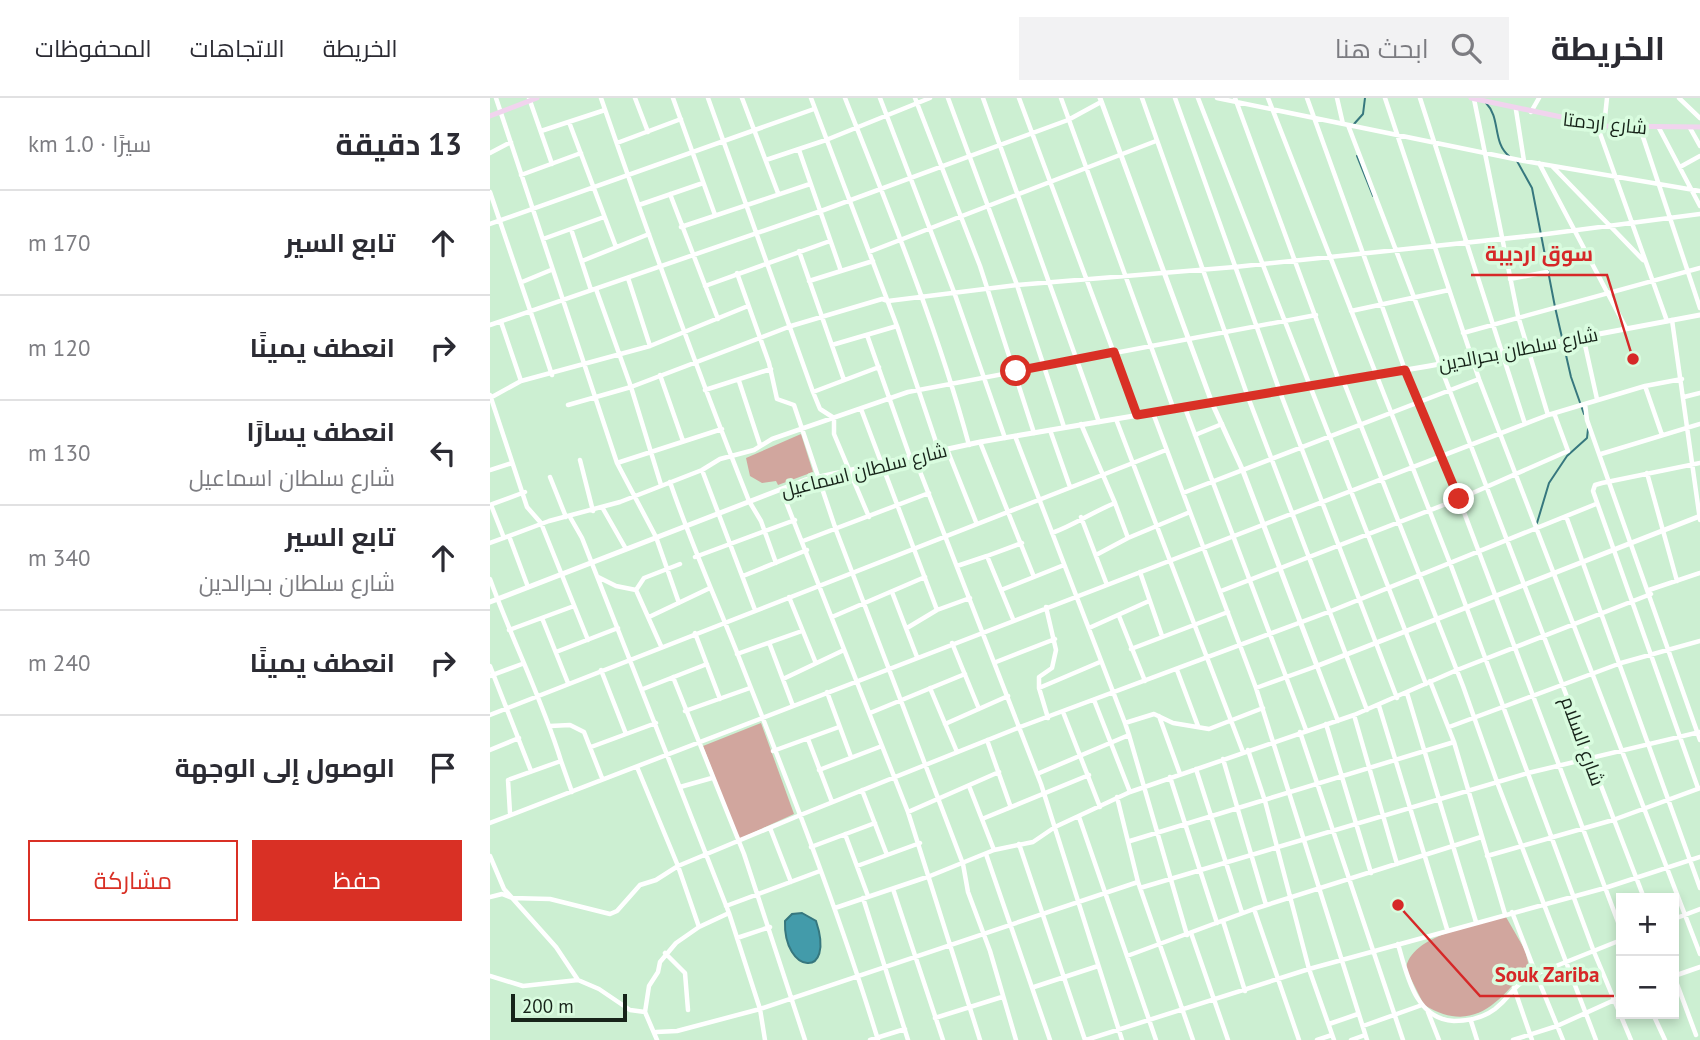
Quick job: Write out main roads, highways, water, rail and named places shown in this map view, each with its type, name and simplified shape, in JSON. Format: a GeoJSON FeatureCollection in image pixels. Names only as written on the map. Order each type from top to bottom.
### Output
{"type":"FeatureCollection","features":[{"type":"Feature","properties":{"kind":"main road","name":"شارع اردمتا"},"geometry":{"type":"LineString","coordinates":[[1472,98],[1516,110],[1600,126],[1700,127]]}},
{"type":"Feature","properties":{"kind":"main road"},"geometry":{"type":"LineString","coordinates":[[490,116],[532,99]]}},
{"type":"Feature","properties":{"kind":"water"},"geometry":{"type":"Polygon","coordinates":[[[802,913],[816,921],[820,940],[819,953],[814,961],[807,963],[799,960],[792,952],[785,921],[792,914],[802,913]]]}},
{"type":"Feature","properties":{"kind":"waterway"},"geometry":{"type":"LineString","coordinates":[[1354,124],[1363,114],[1365,98]]}},
{"type":"Feature","properties":{"kind":"waterway"},"geometry":{"type":"LineString","coordinates":[[1486,103],[1494,116],[1500,144],[1509,156]]}},
{"type":"Feature","properties":{"kind":"waterway"},"geometry":{"type":"LineString","coordinates":[[1357,156],[1373,196]]}},
{"type":"Feature","properties":{"kind":"waterway"},"geometry":{"type":"LineString","coordinates":[[1517,161],[1532,188],[1571,377],[1584,414]]}},
{"type":"Feature","properties":{"kind":"waterway"},"geometry":{"type":"LineString","coordinates":[[1537,523],[1549,483],[1567,456],[1587,438],[1588,429]]}},
{"type":"Feature","properties":{"kind":"place","name":"سوق ارديبة"},"geometry":{"type":"Point","coordinates":[1633,359]}},
{"type":"Feature","properties":{"kind":"place","name":"Souk Zariba"},"geometry":{"type":"Point","coordinates":[1398,905]}}]}
